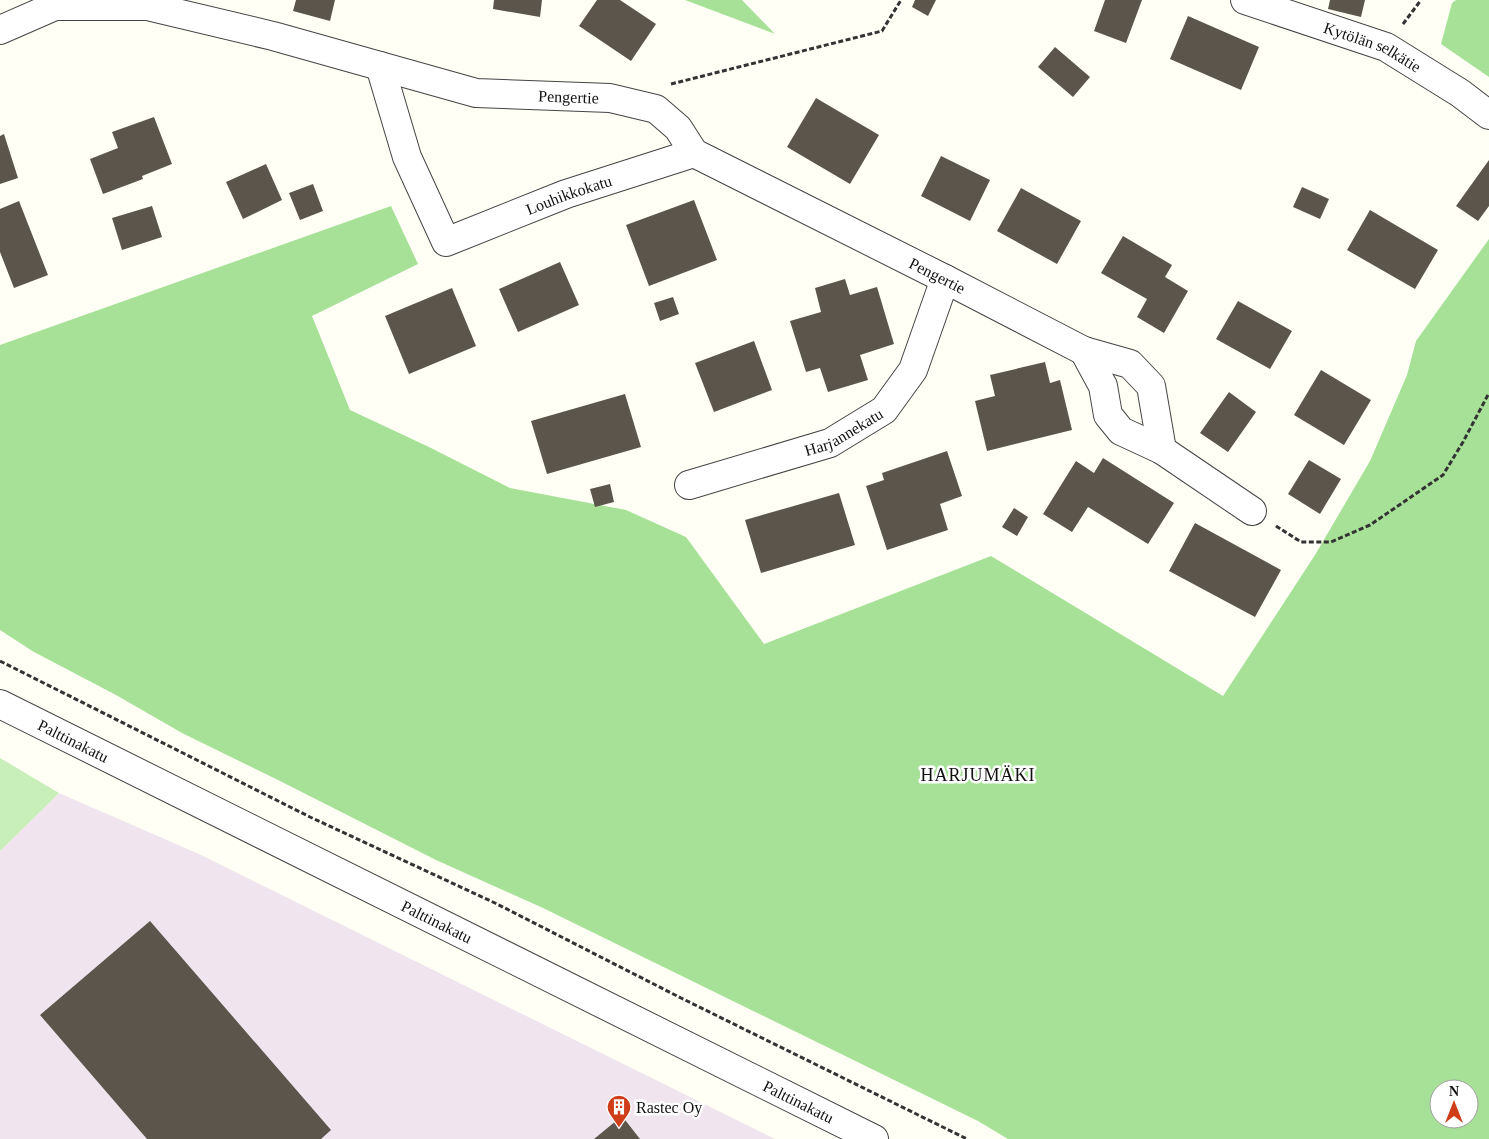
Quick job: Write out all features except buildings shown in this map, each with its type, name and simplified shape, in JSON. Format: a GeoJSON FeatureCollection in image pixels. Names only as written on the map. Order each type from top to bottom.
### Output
{"type":"FeatureCollection","features":[{"type":"Feature","properties":{"kind":"street","name":"Kytölän selkätie"},"geometry":{"type":"LineString","coordinates":[[1245,0],[1386,47],[1460,93],[1489,115]]}},
{"type":"Feature","properties":{"kind":"street","name":"Pengertie"},"geometry":{"type":"LineString","coordinates":[[0,30],[54,6],[147,6],[273,36],[476,93],[610,98],[656,109],[678,128],[694,154],[945,279],[1084,351],[1130,364],[1151,386],[1162,450]]}},
{"type":"Feature","properties":{"kind":"street","name":"Louhikkokatu"},"geometry":{"type":"LineString","coordinates":[[380,66],[407,157],[446,242],[566,194],[694,154]]}},
{"type":"Feature","properties":{"kind":"street","name":"Harjannekatu"},"geometry":{"type":"LineString","coordinates":[[690,485],[830,443],[884,410],[913,370],[945,279]]}},
{"type":"Feature","properties":{"kind":"street"},"geometry":{"type":"LineString","coordinates":[[1084,351],[1103,386],[1108,415],[1121,431],[1162,450],[1252,511]]}},
{"type":"Feature","properties":{"kind":"street","name":"Palttinakatu"},"geometry":{"type":"LineString","coordinates":[[0,704],[874,1139]]}},
{"type":"Feature","properties":{"kind":"path"},"geometry":{"type":"LineString","coordinates":[[637,104],[662,86],[882,31],[901,0]]}},
{"type":"Feature","properties":{"kind":"path"},"geometry":{"type":"LineString","coordinates":[[1252,511],[1301,542],[1332,542],[1370,525],[1443,475],[1464,442],[1489,393]]}},
{"type":"Feature","properties":{"kind":"path"},"geometry":{"type":"LineString","coordinates":[[0,661],[301,813],[495,903],[680,998],[967,1139]]}},
{"type":"Feature","properties":{"kind":"shaded area"},"geometry":{"type":"Polygon","coordinates":[[[59,793],[199,854],[775,1139],[0,1139],[0,851],[59,793]]]}},
{"type":"Feature","properties":{"kind":"green space"},"geometry":{"type":"Polygon","coordinates":[[[685,0],[742,0],[775,34],[685,0]]]}},
{"type":"Feature","properties":{"kind":"green space"},"geometry":{"type":"Polygon","coordinates":[[[1456,0],[1489,0],[1489,77],[1441,44],[1452,3],[1456,0]]]}},
{"type":"Feature","properties":{"kind":"green space"},"geometry":{"type":"Polygon","coordinates":[[[391,206],[418,264],[312,316],[350,410],[510,488],[626,510],[686,537],[764,644],[991,556],[1223,696],[1315,555],[1370,461],[1407,375],[1416,341],[1489,239],[1489,1139],[1008,1139],[978,1121],[543,908],[436,860],[182,733],[116,695],[34,652],[0,630],[0,345],[391,206]]]}},
{"type":"Feature","properties":{"kind":"green space"},"geometry":{"type":"Polygon","coordinates":[[[0,758],[59,793],[0,851],[0,758]]]}},
{"type":"Feature","properties":{"kind":"place","name":"Rastec Oy"},"geometry":{"type":"Point","coordinates":[619,1128]}},
{"type":"Feature","properties":{"kind":"district","name":"HARJUMÄKI"},"geometry":{"type":"Point","coordinates":[978,775]}}]}
